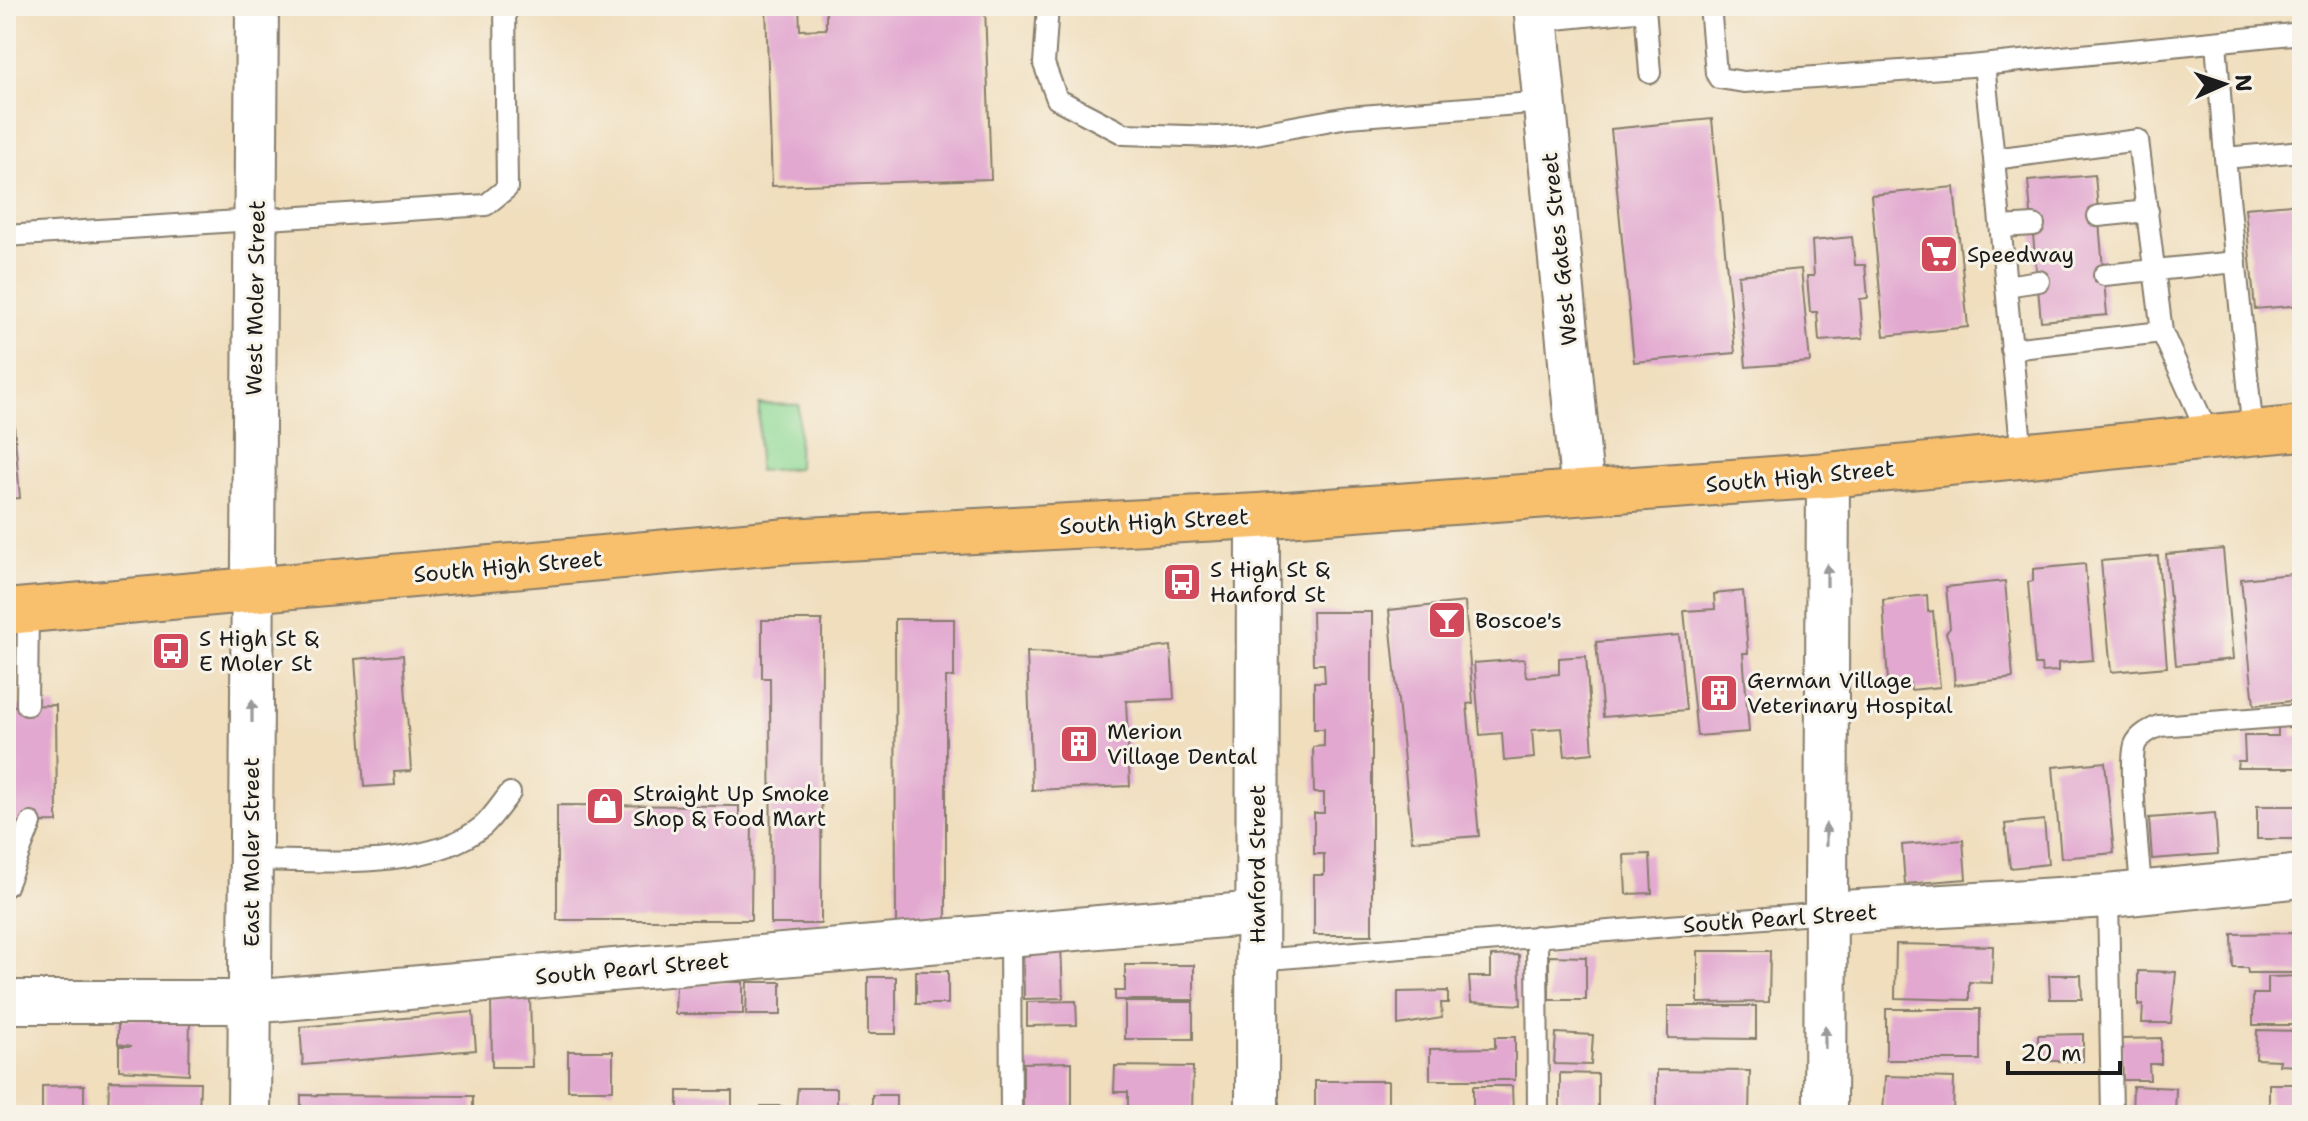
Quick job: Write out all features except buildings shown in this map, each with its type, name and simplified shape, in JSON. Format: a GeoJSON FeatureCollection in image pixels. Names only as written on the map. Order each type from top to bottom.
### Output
{"type":"FeatureCollection","features":[{"type":"Feature","properties":{"kind":"main road","name":"South High Street"},"geometry":{"type":"LineString","coordinates":[[17,611],[788,541],[1258,516],[1828,475],[2302,428]]}},
{"type":"Feature","properties":{"kind":"street","name":"West Moler Street"},"geometry":{"type":"LineString","coordinates":[[252,590],[257,6]]}},
{"type":"Feature","properties":{"kind":"street","name":"West Gates Street"},"geometry":{"type":"LineString","coordinates":[[1536,14],[1583,493]]}},
{"type":"Feature","properties":{"kind":"street"},"geometry":{"type":"LineString","coordinates":[[1825,1115],[1828,475]]}},
{"type":"Feature","properties":{"kind":"street","name":"Hanford Street"},"geometry":{"type":"LineString","coordinates":[[1257,1115],[1258,516]]}},
{"type":"Feature","properties":{"kind":"street","name":"East Moler Street"},"geometry":{"type":"LineString","coordinates":[[249,1115],[252,590]]}},
{"type":"Feature","properties":{"kind":"street","name":"South Pearl Street"},"geometry":{"type":"LineString","coordinates":[[1826,913],[2125,894],[2302,876]]}},
{"type":"Feature","properties":{"kind":"street","name":"South Pearl Street"},"geometry":{"type":"LineString","coordinates":[[6,1002],[250,1002],[1257,913]]}},
{"type":"Feature","properties":{"kind":"lane"},"geometry":{"type":"LineString","coordinates":[[6,236],[222,219],[255,220],[486,205],[507,188],[505,6]]}},
{"type":"Feature","properties":{"kind":"lane"},"geometry":{"type":"LineString","coordinates":[[1048,6],[1044,64],[1057,99],[1124,134],[1218,137],[1255,134],[1348,117],[1545,102]]}},
{"type":"Feature","properties":{"kind":"lane"},"geometry":{"type":"LineString","coordinates":[[1710,6],[1716,73],[1719,78],[1728,81],[1765,82],[1984,65],[2302,33]]}},
{"type":"Feature","properties":{"kind":"lane"},"geometry":{"type":"LineString","coordinates":[[1536,14],[1645,8],[1650,73]]}},
{"type":"Feature","properties":{"kind":"lane"},"geometry":{"type":"LineString","coordinates":[[2216,42],[2253,433]]}},
{"type":"Feature","properties":{"kind":"lane"},"geometry":{"type":"LineString","coordinates":[[1984,65],[2022,456]]}},
{"type":"Feature","properties":{"kind":"lane"},"geometry":{"type":"LineString","coordinates":[[1994,159],[2138,140],[2162,332],[2210,438]]}},
{"type":"Feature","properties":{"kind":"lane"},"geometry":{"type":"LineString","coordinates":[[2225,158],[2302,151]]}},
{"type":"Feature","properties":{"kind":"lane"},"geometry":{"type":"LineString","coordinates":[[2098,216],[2148,211]]}},
{"type":"Feature","properties":{"kind":"lane"},"geometry":{"type":"LineString","coordinates":[[2001,227],[2034,225]]}},
{"type":"Feature","properties":{"kind":"lane"},"geometry":{"type":"LineString","coordinates":[[2104,275],[2236,262]]}},
{"type":"Feature","properties":{"kind":"lane"},"geometry":{"type":"LineString","coordinates":[[2006,286],[2039,281]]}},
{"type":"Feature","properties":{"kind":"lane"},"geometry":{"type":"LineString","coordinates":[[2011,349],[2162,332]]}},
{"type":"Feature","properties":{"kind":"lane"},"geometry":{"type":"LineString","coordinates":[[17,611],[27,705]]}},
{"type":"Feature","properties":{"kind":"lane"},"geometry":{"type":"LineString","coordinates":[[2112,1115],[2135,746],[2142,736],[2159,726],[2302,715]]}},
{"type":"Feature","properties":{"kind":"lane"},"geometry":{"type":"LineString","coordinates":[[250,860],[398,858],[443,848],[483,826],[510,793]]}},
{"type":"Feature","properties":{"kind":"lane"},"geometry":{"type":"LineString","coordinates":[[6,886],[31,823]]}},
{"type":"Feature","properties":{"kind":"lane","name":"South Pearl Street"},"geometry":{"type":"LineString","coordinates":[[1257,960],[1826,913]]}},
{"type":"Feature","properties":{"kind":"lane"},"geometry":{"type":"LineString","coordinates":[[1010,935],[1011,1115]]}},
{"type":"Feature","properties":{"kind":"lane"},"geometry":{"type":"LineString","coordinates":[[1537,936],[1538,1115]]}},
{"type":"Feature","properties":{"kind":"green space"},"geometry":{"type":"Polygon","coordinates":[[[759,404],[799,405],[798,468],[758,471],[759,404]]]}},
{"type":"Feature","properties":{"kind":"place","name":"Speedway"},"geometry":{"type":"Point","coordinates":[1939,254]}},
{"type":"Feature","properties":{"kind":"place","name":"S High St & Hanford St"},"geometry":{"type":"Point","coordinates":[1182,582]}},
{"type":"Feature","properties":{"kind":"place","name":"Boscoe's"},"geometry":{"type":"Point","coordinates":[1447,620]}},
{"type":"Feature","properties":{"kind":"place","name":"S High St & E Moler St"},"geometry":{"type":"Point","coordinates":[171,651]}},
{"type":"Feature","properties":{"kind":"place","name":"German Village Veterinary Hospital"},"geometry":{"type":"Point","coordinates":[1719,693]}},
{"type":"Feature","properties":{"kind":"place","name":"Merion Village Dental"},"geometry":{"type":"Point","coordinates":[1079,744]}},
{"type":"Feature","properties":{"kind":"place","name":"Straight Up Smoke Shop & Food Mart"},"geometry":{"type":"Point","coordinates":[605,806]}}]}
